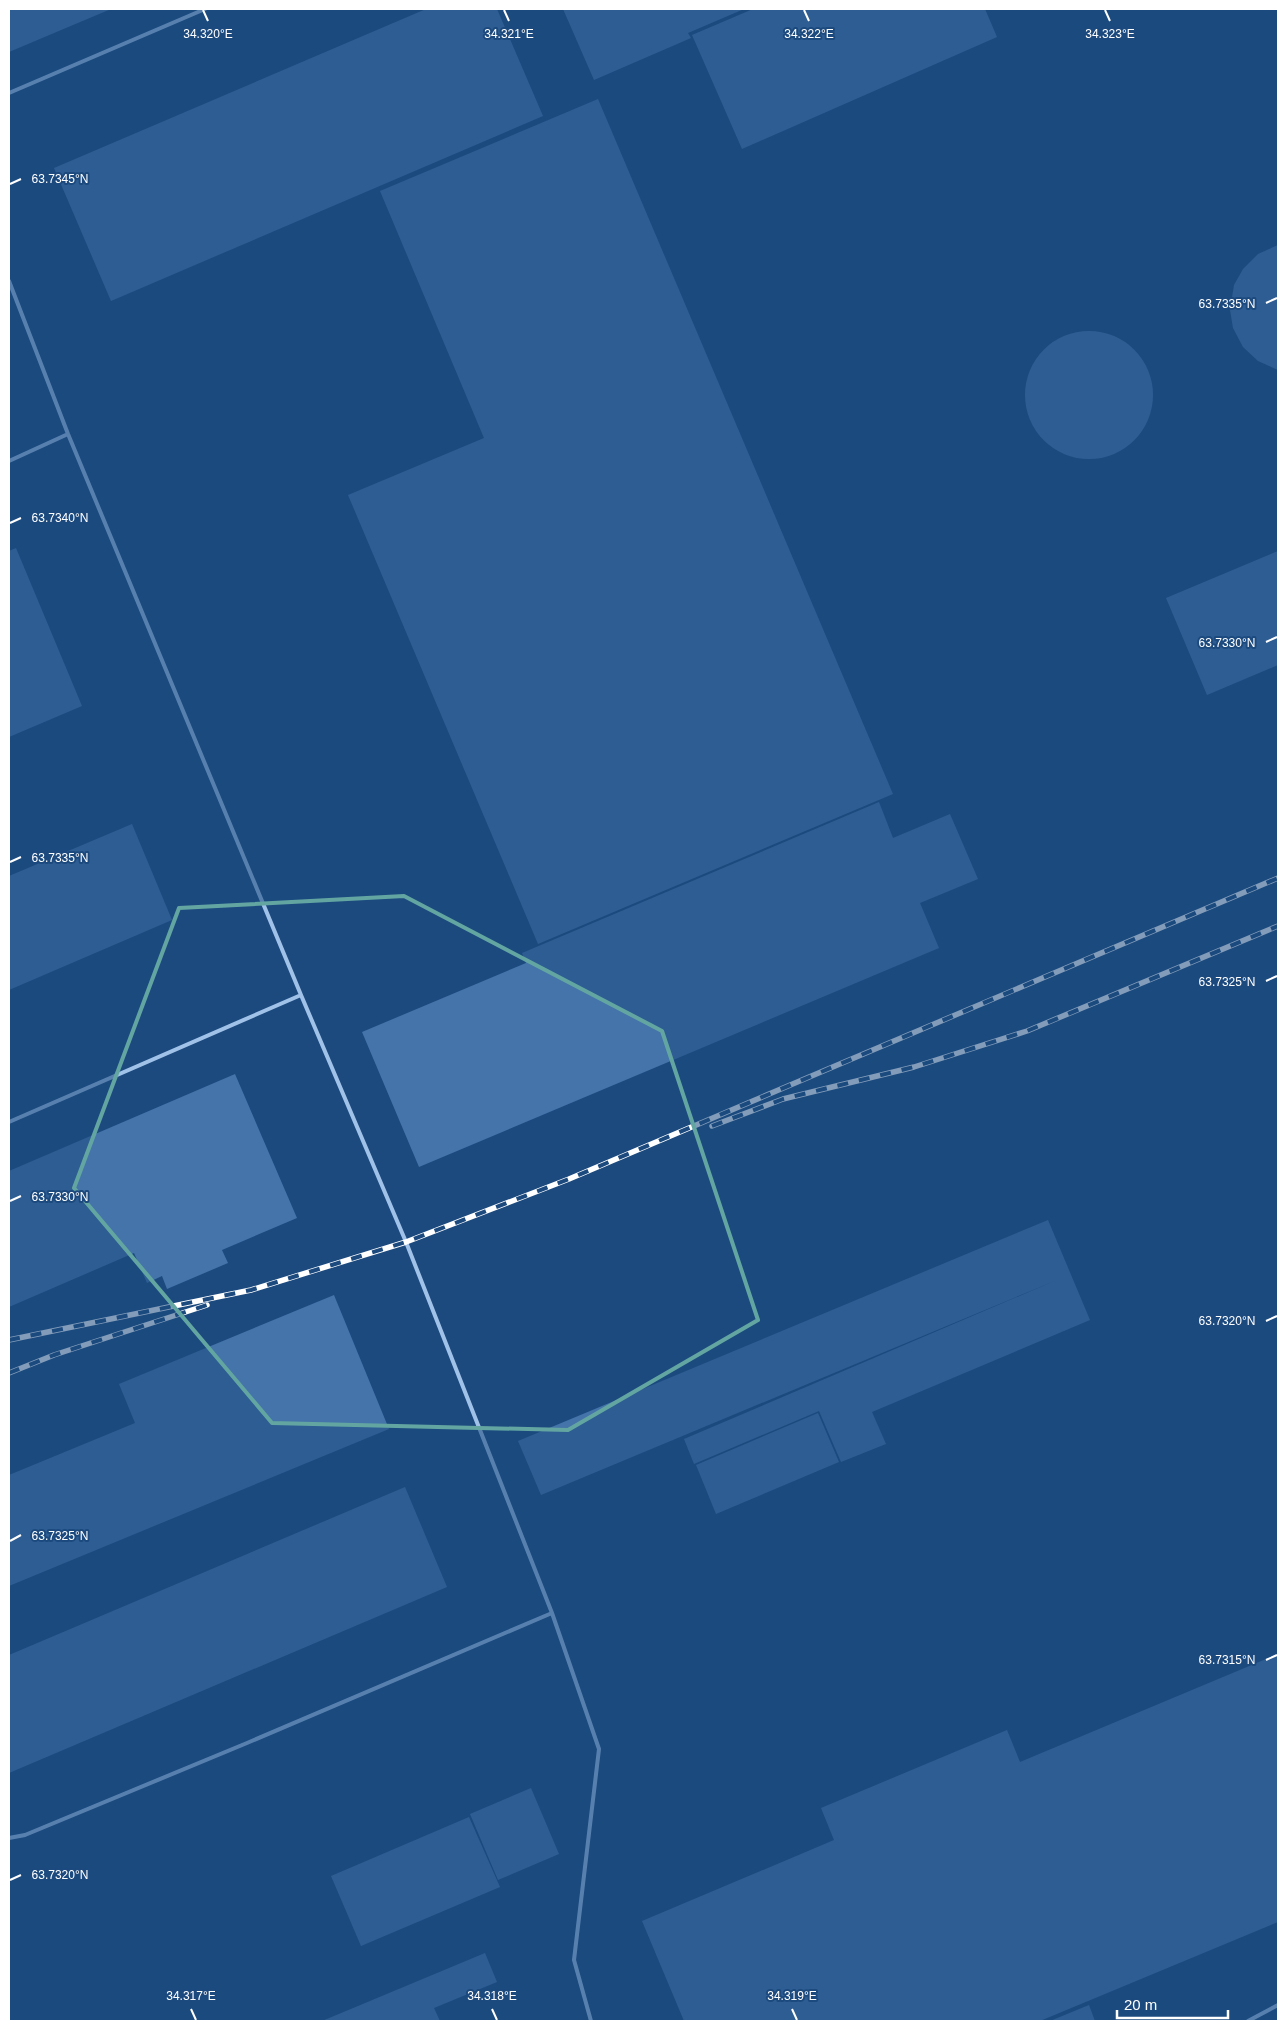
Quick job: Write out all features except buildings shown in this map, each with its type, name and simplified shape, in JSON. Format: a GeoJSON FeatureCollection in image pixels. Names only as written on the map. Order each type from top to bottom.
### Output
{"type":"FeatureCollection","features":[{"type":"Feature","properties":{"kind":"lane"},"geometry":{"type":"LineString","coordinates":[[9,93],[205,9]]}},
{"type":"Feature","properties":{"kind":"lane"},"geometry":{"type":"LineString","coordinates":[[9,281],[68,434],[301,995],[406,1242],[552,1613],[599,1749],[574,1960],[591,2021]]}},
{"type":"Feature","properties":{"kind":"lane"},"geometry":{"type":"LineString","coordinates":[[9,461],[68,434]]}},
{"type":"Feature","properties":{"kind":"lane"},"geometry":{"type":"LineString","coordinates":[[9,1122],[301,995]]}},
{"type":"Feature","properties":{"kind":"lane"},"geometry":{"type":"LineString","coordinates":[[9,1838],[25,1835],[552,1613]]}},
{"type":"Feature","properties":{"kind":"lane"},"geometry":{"type":"LineString","coordinates":[[1248,2021],[1278,2005]]}},
{"type":"Feature","properties":{"kind":"highlighted area"},"geometry":{"type":"Polygon","coordinates":[[[404,896],[662,1031],[758,1320],[568,1430],[272,1423],[74,1188],[179,908],[404,896]]]}},
{"type":"Feature","properties":{"kind":"railway"},"geometry":{"type":"LineString","coordinates":[[9,1340],[251,1290],[406,1242],[569,1179],[1278,878]]}},
{"type":"Feature","properties":{"kind":"railway"},"geometry":{"type":"LineString","coordinates":[[712,1126],[783,1099],[914,1067],[1027,1031],[1278,926]]}},
{"type":"Feature","properties":{"kind":"railway"},"geometry":{"type":"LineString","coordinates":[[9,1373],[54,1355],[207,1305]]}}]}
